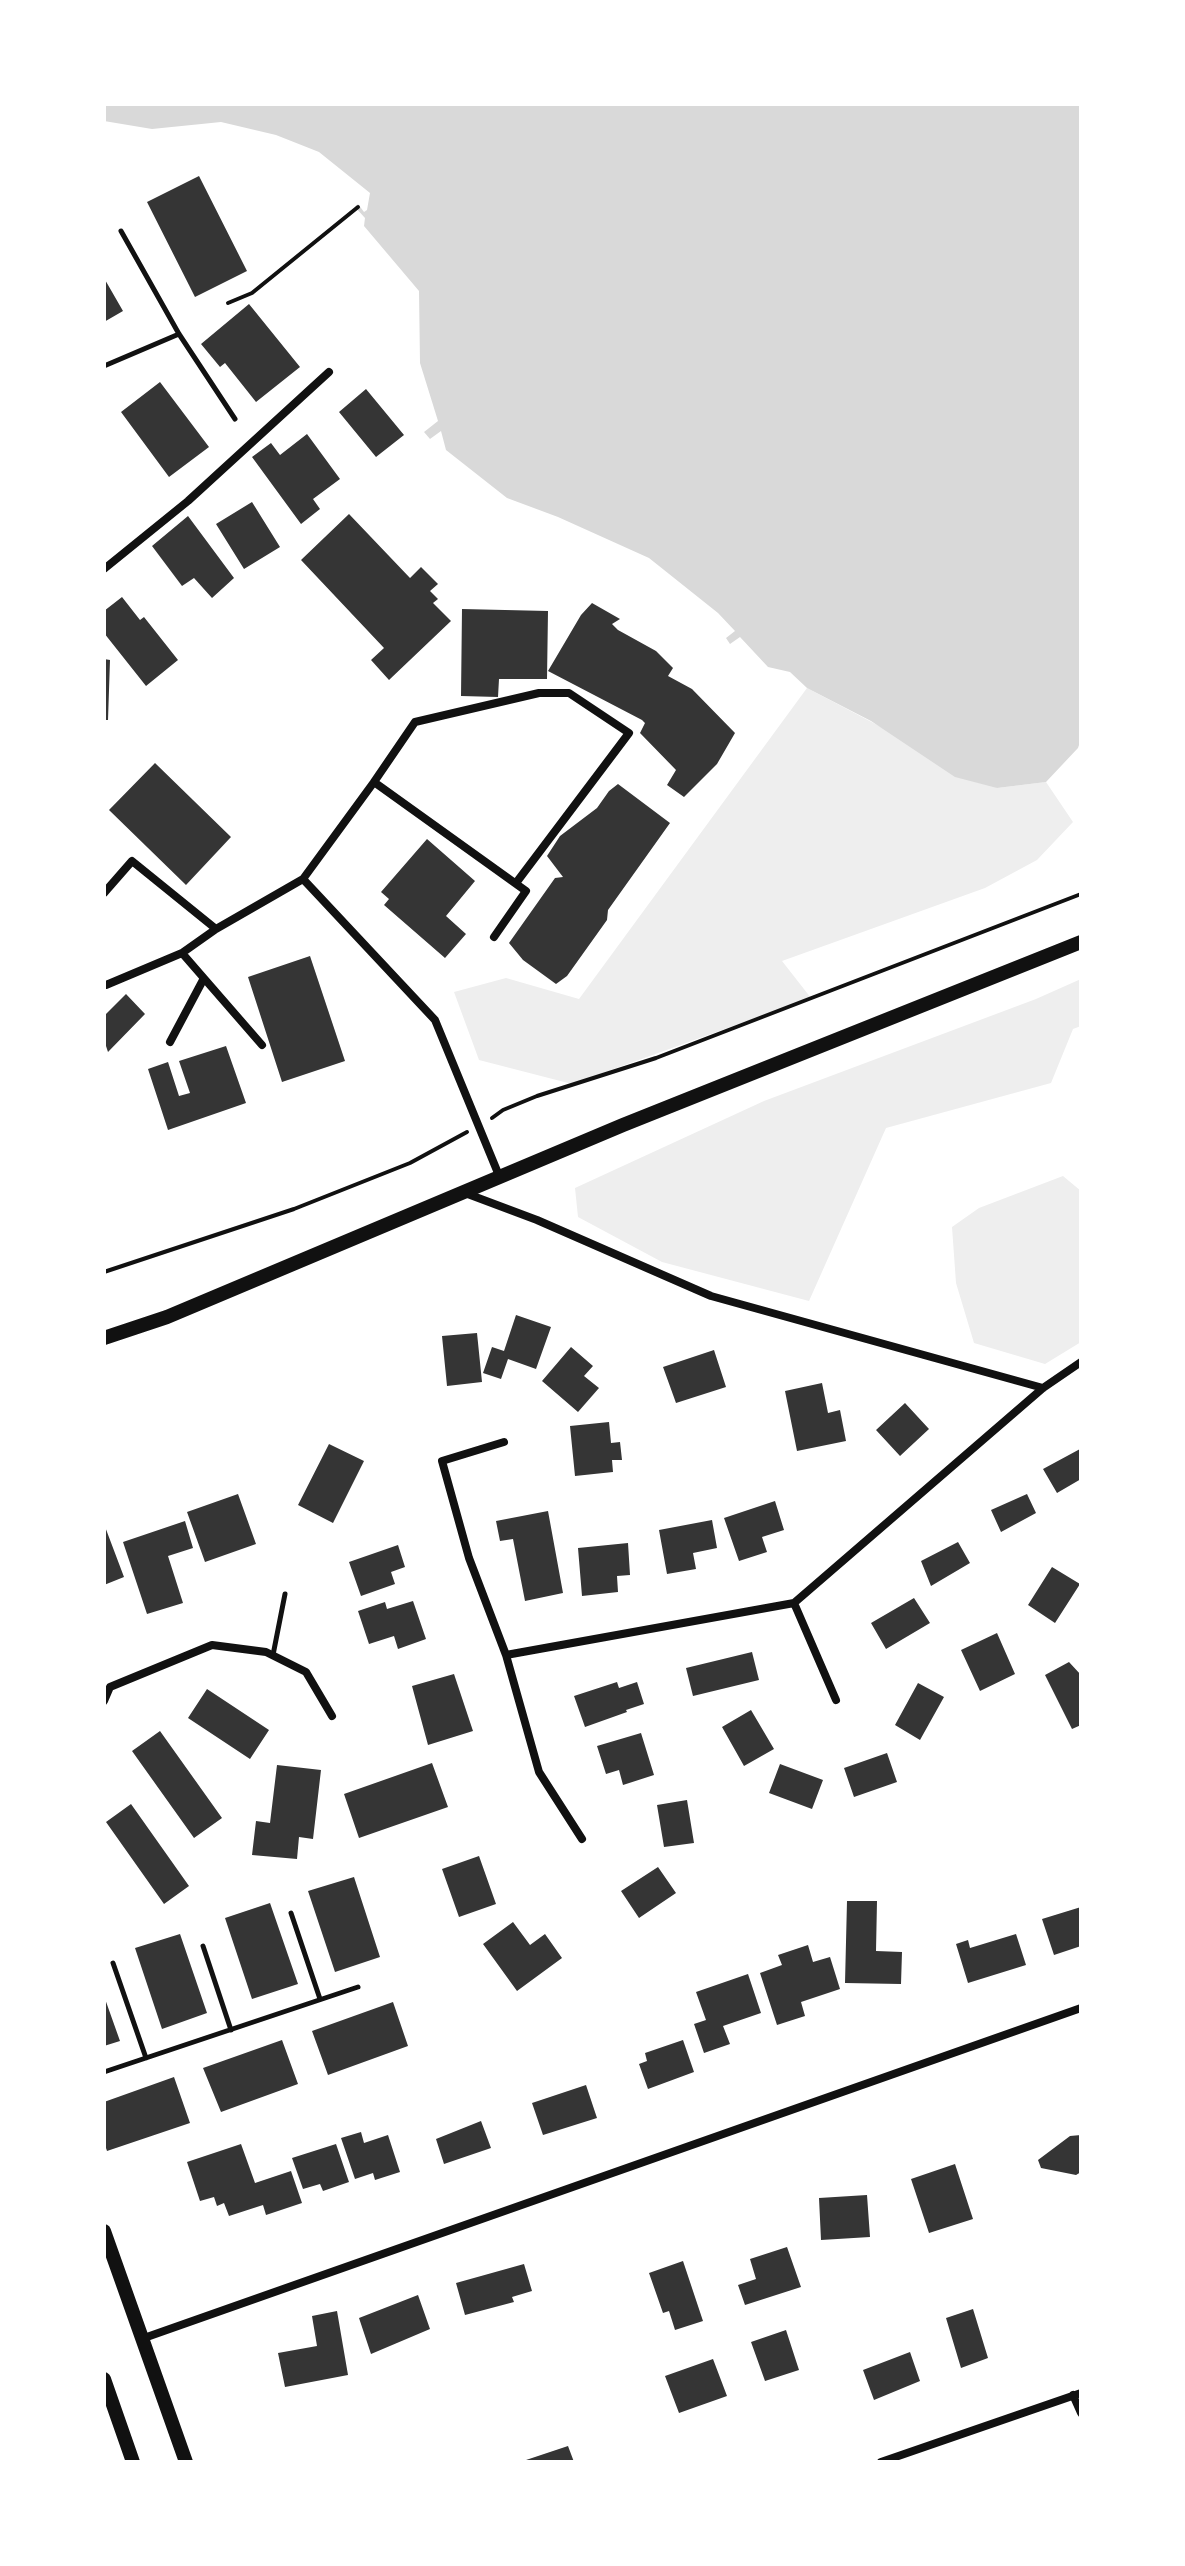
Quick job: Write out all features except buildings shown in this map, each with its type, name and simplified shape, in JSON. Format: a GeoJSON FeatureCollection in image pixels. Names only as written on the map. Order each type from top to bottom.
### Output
{"type":"FeatureCollection","features":[{"type":"Feature","properties":{"kind":"main road"},"geometry":{"type":"LineString","coordinates":[[104,1338],[167,1317],[667,1107],[1081,942]]}},
{"type":"Feature","properties":{"kind":"main road"},"geometry":{"type":"LineString","coordinates":[[104,2231],[186,2462]]}},
{"type":"Feature","properties":{"kind":"main road"},"geometry":{"type":"LineString","coordinates":[[104,2379],[133,2462]]}},
{"type":"Feature","properties":{"kind":"street"},"geometry":{"type":"LineString","coordinates":[[104,569],[188,501],[329,372]]}},
{"type":"Feature","properties":{"kind":"street"},"geometry":{"type":"LineString","coordinates":[[104,984],[182,953],[216,929],[303,879],[415,722],[539,693],[569,693],[629,733],[516,883]]}},
{"type":"Feature","properties":{"kind":"street"},"geometry":{"type":"LineString","coordinates":[[374,782],[526,891],[494,937]]}},
{"type":"Feature","properties":{"kind":"street"},"geometry":{"type":"LineString","coordinates":[[104,893],[132,861],[216,929]]}},
{"type":"Feature","properties":{"kind":"street"},"geometry":{"type":"LineString","coordinates":[[303,879],[435,1020],[500,1178]]}},
{"type":"Feature","properties":{"kind":"street"},"geometry":{"type":"LineString","coordinates":[[182,953],[262,1045]]}},
{"type":"Feature","properties":{"kind":"street"},"geometry":{"type":"LineString","coordinates":[[170,1042],[203,980]]}},
{"type":"Feature","properties":{"kind":"street"},"geometry":{"type":"LineString","coordinates":[[465,1193],[537,1220],[711,1296],[1043,1388]]}},
{"type":"Feature","properties":{"kind":"street"},"geometry":{"type":"LineString","coordinates":[[506,1655],[794,1603],[1043,1388],[1081,1362]]}},
{"type":"Feature","properties":{"kind":"street"},"geometry":{"type":"LineString","coordinates":[[504,1442],[442,1461],[469,1558],[506,1655],[539,1772],[582,1839]]}},
{"type":"Feature","properties":{"kind":"street"},"geometry":{"type":"LineString","coordinates":[[794,1603],[836,1700]]}},
{"type":"Feature","properties":{"kind":"street"},"geometry":{"type":"LineString","coordinates":[[104,1701],[107,1686],[212,1645],[266,1652],[306,1672],[332,1716]]}},
{"type":"Feature","properties":{"kind":"street"},"geometry":{"type":"LineString","coordinates":[[144,2338],[1081,2008]]}},
{"type":"Feature","properties":{"kind":"street"},"geometry":{"type":"LineString","coordinates":[[881,2462],[1077,2394],[1081,2413]]}},
{"type":"Feature","properties":{"kind":"lane"},"geometry":{"type":"LineString","coordinates":[[121,231],[179,334],[235,419]]}},
{"type":"Feature","properties":{"kind":"lane"},"geometry":{"type":"LineString","coordinates":[[104,366],[179,334]]}},
{"type":"Feature","properties":{"kind":"lane"},"geometry":{"type":"LineString","coordinates":[[273,1655],[285,1594]]}},
{"type":"Feature","properties":{"kind":"lane"},"geometry":{"type":"LineString","coordinates":[[291,1913],[320,1999]]}},
{"type":"Feature","properties":{"kind":"lane"},"geometry":{"type":"LineString","coordinates":[[203,1946],[231,2030]]}},
{"type":"Feature","properties":{"kind":"lane"},"geometry":{"type":"LineString","coordinates":[[113,1963],[146,2058]]}},
{"type":"Feature","properties":{"kind":"lane"},"geometry":{"type":"LineString","coordinates":[[104,2072],[358,1987]]}},
{"type":"Feature","properties":{"kind":"path"},"geometry":{"type":"LineString","coordinates":[[228,303],[252,293],[358,207]]}},
{"type":"Feature","properties":{"kind":"path"},"geometry":{"type":"LineString","coordinates":[[104,1272],[294,1209],[410,1163],[503,1110],[537,1096],[656,1058],[1081,894]]}},
{"type":"Feature","properties":{"kind":"shaded area"},"geometry":{"type":"Polygon","coordinates":[[[104,104],[1081,104],[1081,739],[1078,748],[1046,782],[997,788],[955,777],[871,721],[807,688],[790,672],[768,667],[740,637],[730,644],[726,638],[735,631],[718,613],[649,558],[507,498],[446,450],[441,431],[430,439],[424,432],[438,421],[420,363],[419,291],[364,226],[365,218],[355,207],[358,204],[364,212],[367,210],[370,193],[319,152],[276,135],[221,122],[152,129],[104,121],[104,104]]]}},
{"type":"Feature","properties":{"kind":"shaded area"},"geometry":{"type":"Polygon","coordinates":[[[807,688],[997,788],[1046,782],[1073,822],[1037,860],[985,888],[782,961],[811,998],[572,1084],[479,1060],[454,992],[506,978],[579,999],[807,688]]]}},
{"type":"Feature","properties":{"kind":"shaded area"},"geometry":{"type":"Polygon","coordinates":[[[1081,979],[1081,1026],[1073,1029],[1051,1083],[886,1128],[809,1301],[662,1262],[578,1217],[575,1188],[764,1101],[1036,999],[1081,979]]]}},
{"type":"Feature","properties":{"kind":"shaded area"},"geometry":{"type":"Polygon","coordinates":[[[1063,1176],[1081,1191],[1081,1342],[1045,1364],[974,1343],[956,1283],[952,1227],[979,1208],[1063,1176]]]}}]}
